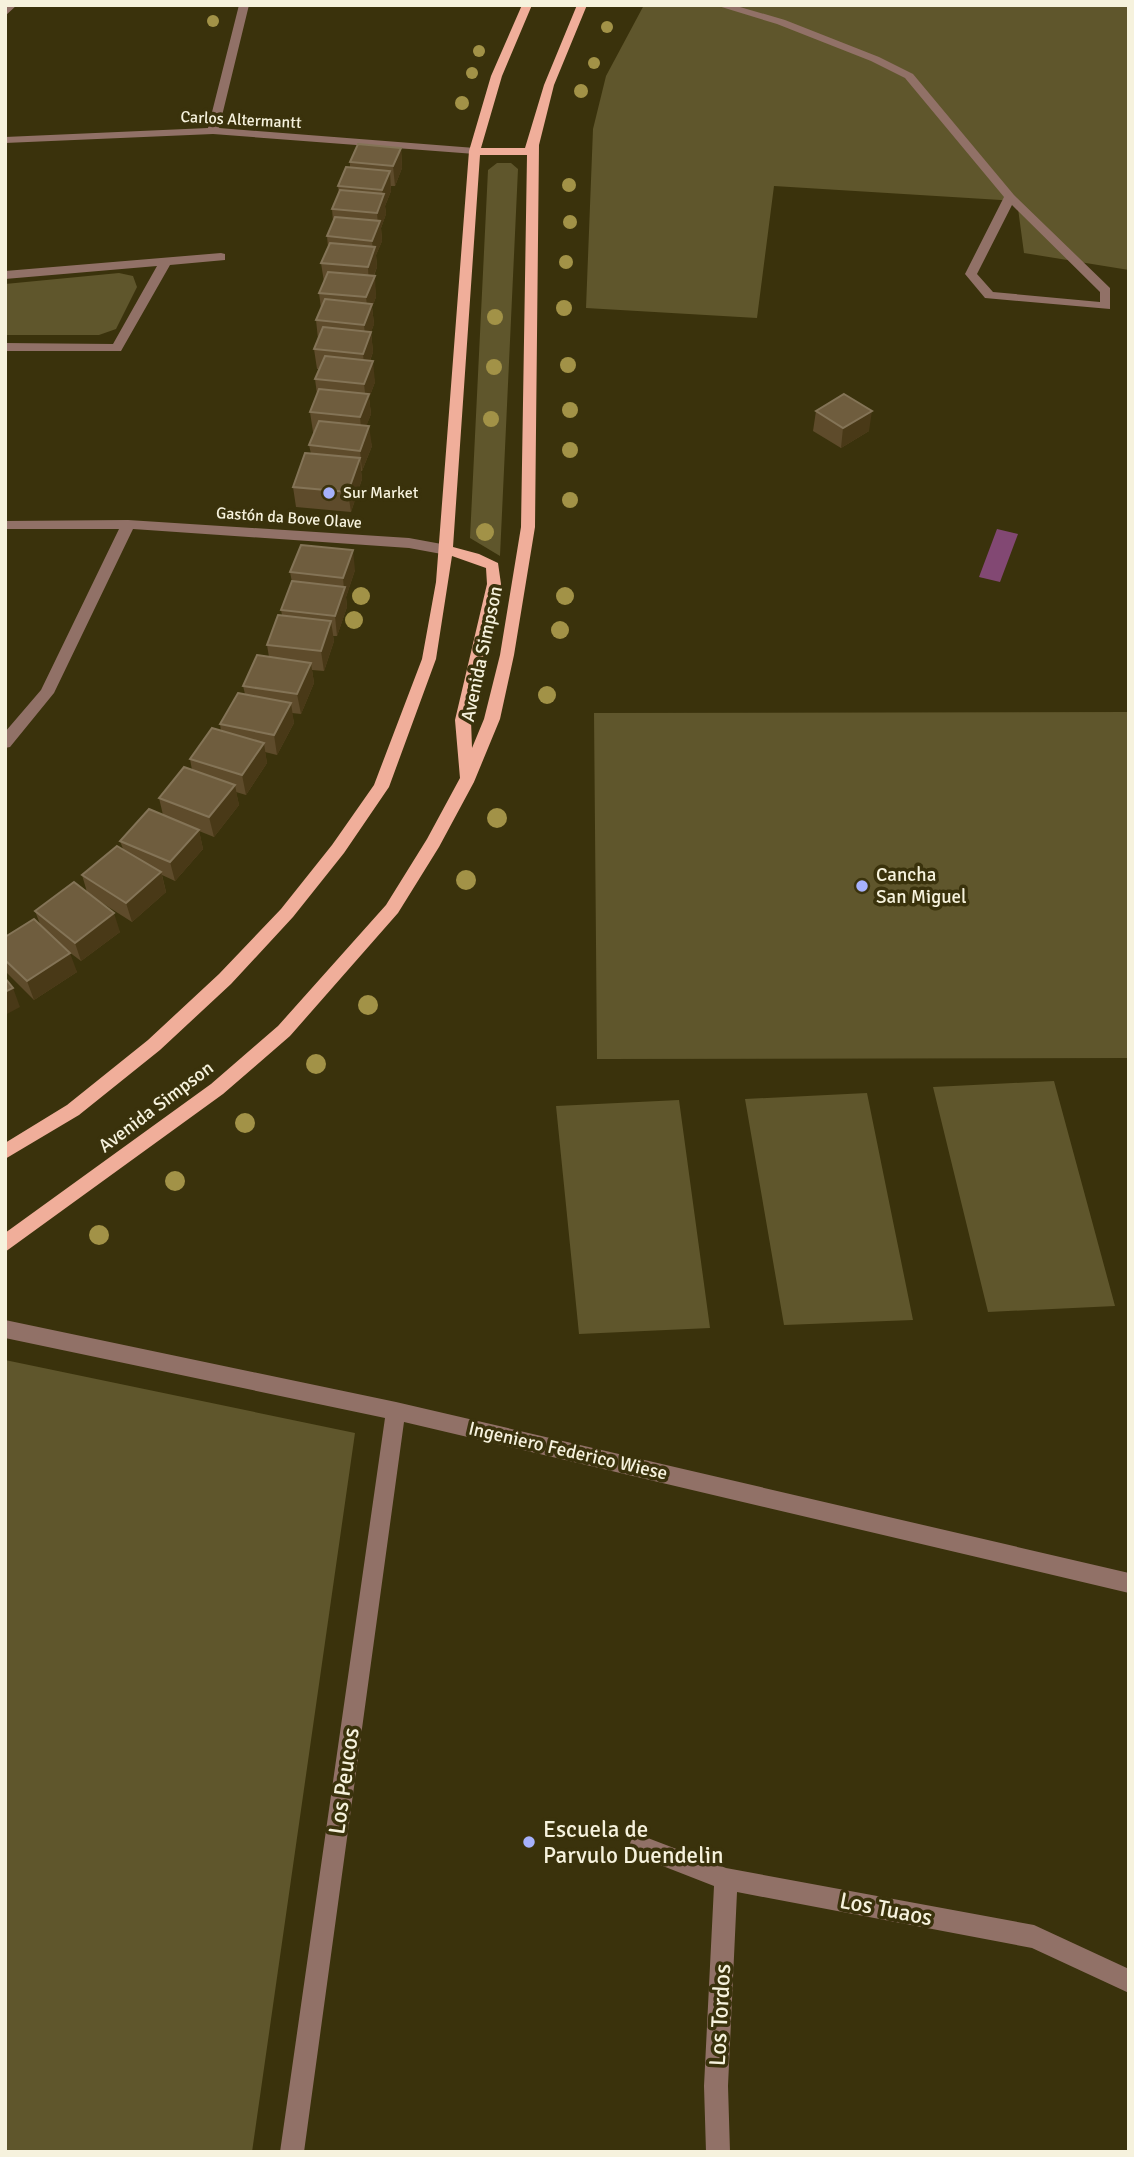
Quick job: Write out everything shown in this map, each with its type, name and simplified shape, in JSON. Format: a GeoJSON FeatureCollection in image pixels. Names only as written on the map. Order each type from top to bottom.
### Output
{"type":"FeatureCollection","features":[{"type":"Feature","properties":{"kind":"main road"},"geometry":{"type":"LineString","coordinates":[[5,1152],[73,1110],[154,1045],[225,979],[287,913],[338,849],[381,787],[429,659],[447,550],[475,151],[487,98],[527,5]]}},
{"type":"Feature","properties":{"kind":"main road","name":"Avenida Simpson"},"geometry":{"type":"LineString","coordinates":[[5,1244],[217,1089],[284,1031],[392,909],[466,782],[492,719],[507,655],[528,527],[533,145],[549,85],[582,5]]}},
{"type":"Feature","properties":{"kind":"main road"},"geometry":{"type":"LineString","coordinates":[[475,151],[517,153],[529,151],[533,145]]}},
{"type":"Feature","properties":{"kind":"main road"},"geometry":{"type":"LineString","coordinates":[[447,550],[474,557],[493,566],[494,584],[463,720],[466,782]]}},
{"type":"Feature","properties":{"kind":"street"},"geometry":{"type":"LineString","coordinates":[[5,13],[12,5]]}},
{"type":"Feature","properties":{"kind":"street"},"geometry":{"type":"LineString","coordinates":[[213,131],[244,5]]}},
{"type":"Feature","properties":{"kind":"street"},"geometry":{"type":"LineString","coordinates":[[720,5],[781,22],[909,76],[1010,197],[1106,291],[1106,306],[989,295],[971,274],[1010,197]]}},
{"type":"Feature","properties":{"kind":"street","name":"Carlos Altermantt"},"geometry":{"type":"LineString","coordinates":[[5,140],[213,131],[475,151]]}},
{"type":"Feature","properties":{"kind":"street"},"geometry":{"type":"LineString","coordinates":[[5,275],[221,257]]}},
{"type":"Feature","properties":{"kind":"street"},"geometry":{"type":"LineString","coordinates":[[5,347],[117,348],[166,261]]}},
{"type":"Feature","properties":{"kind":"street"},"geometry":{"type":"LineString","coordinates":[[5,743],[47,693],[128,524]]}},
{"type":"Feature","properties":{"kind":"street","name":"Gastón da Bove Olave"},"geometry":{"type":"LineString","coordinates":[[5,525],[128,524],[409,543],[447,550]]}},
{"type":"Feature","properties":{"kind":"street","name":"Ingeniero Federico Wiese"},"geometry":{"type":"LineString","coordinates":[[5,1329],[396,1411],[1129,1583]]}},
{"type":"Feature","properties":{"kind":"street","name":"Los Peucos"},"geometry":{"type":"LineString","coordinates":[[292,2152],[396,1411]]}},
{"type":"Feature","properties":{"kind":"street","name":"Los Tuaos"},"geometry":{"type":"LineString","coordinates":[[640,1846],[726,1879],[1034,1937],[1129,1981]]}},
{"type":"Feature","properties":{"kind":"street","name":"Los Tordos"},"geometry":{"type":"LineString","coordinates":[[718,2152],[716,2086],[726,1879]]}},
{"type":"Feature","properties":{"kind":"shaded area"},"geometry":{"type":"Polygon","coordinates":[[[644,5],[1129,5],[1129,270],[1024,253],[1017,201],[774,186],[757,318],[586,308],[593,129],[606,76],[644,5]]]}},
{"type":"Feature","properties":{"kind":"shaded area"},"geometry":{"type":"Polygon","coordinates":[[[497,163],[511,163],[518,169],[500,556],[470,538],[488,170],[497,163]]]}},
{"type":"Feature","properties":{"kind":"shaded area"},"geometry":{"type":"Polygon","coordinates":[[[119,273],[133,276],[137,287],[116,329],[99,335],[5,335],[5,284],[119,273]]]}},
{"type":"Feature","properties":{"kind":"shaded area"},"geometry":{"type":"Polygon","coordinates":[[[997,529],[1018,534],[1000,582],[979,577],[997,529]]]}},
{"type":"Feature","properties":{"kind":"shaded area","name":"Cancha San Miguel"},"geometry":{"type":"Polygon","coordinates":[[[1129,712],[1129,1058],[597,1059],[594,713],[1129,712]]]}},
{"type":"Feature","properties":{"kind":"shaded area"},"geometry":{"type":"Polygon","coordinates":[[[1054,1081],[1115,1306],[988,1312],[933,1087],[1054,1081]]]}},
{"type":"Feature","properties":{"kind":"shaded area"},"geometry":{"type":"Polygon","coordinates":[[[867,1093],[913,1320],[784,1325],[745,1099],[867,1093]]]}},
{"type":"Feature","properties":{"kind":"shaded area"},"geometry":{"type":"Polygon","coordinates":[[[679,1100],[710,1328],[579,1334],[556,1106],[679,1100]]]}},
{"type":"Feature","properties":{"kind":"shaded area"},"geometry":{"type":"Polygon","coordinates":[[[5,1360],[355,1433],[252,2152],[5,2152],[5,1360]]]}},
{"type":"Feature","properties":{"kind":"building"},"geometry":{"type":"Polygon","coordinates":[[[358,144],[401,148],[393,166],[350,162],[358,144]]]}},
{"type":"Feature","properties":{"kind":"building"},"geometry":{"type":"Polygon","coordinates":[[[346,167],[390,171],[382,190],[338,186],[346,167]]]}},
{"type":"Feature","properties":{"kind":"building"},"geometry":{"type":"Polygon","coordinates":[[[340,190],[384,194],[377,213],[332,209],[340,190]]]}},
{"type":"Feature","properties":{"kind":"building"},"geometry":{"type":"Polygon","coordinates":[[[335,217],[380,221],[372,241],[327,236],[335,217]]]}},
{"type":"Feature","properties":{"kind":"building"},"geometry":{"type":"Polygon","coordinates":[[[330,243],[375,247],[368,267],[321,263],[330,243]]]}},
{"type":"Feature","properties":{"kind":"building"},"geometry":{"type":"Polygon","coordinates":[[[328,272],[375,276],[366,297],[319,293],[328,272]]]}},
{"type":"Feature","properties":{"kind":"building"},"geometry":{"type":"Polygon","coordinates":[[[325,299],[372,304],[364,325],[316,320],[325,299]]]}},
{"type":"Feature","properties":{"kind":"building"},"geometry":{"type":"Polygon","coordinates":[[[323,327],[371,332],[363,354],[314,349],[323,327]]]}},
{"type":"Feature","properties":{"kind":"building"},"geometry":{"type":"Polygon","coordinates":[[[325,356],[373,361],[364,384],[315,379],[325,356]]]}},
{"type":"Feature","properties":{"kind":"building"},"geometry":{"type":"Polygon","coordinates":[[[319,389],[369,394],[360,417],[310,412],[319,389]]]}},
{"type":"Feature","properties":{"kind":"building"},"geometry":{"type":"Polygon","coordinates":[[[844,394],[872,411],[843,428],[816,411],[844,394]]]}},
{"type":"Feature","properties":{"kind":"building"},"geometry":{"type":"Polygon","coordinates":[[[319,421],[369,426],[360,451],[309,445],[319,421]]]}},
{"type":"Feature","properties":{"kind":"building"},"geometry":{"type":"Polygon","coordinates":[[[305,453],[360,458],[348,492],[293,487],[305,453]]]}},
{"type":"Feature","properties":{"kind":"building"},"geometry":{"type":"Polygon","coordinates":[[[301,545],[353,550],[343,578],[290,572],[301,545]]]}},
{"type":"Feature","properties":{"kind":"building"},"geometry":{"type":"Polygon","coordinates":[[[292,581],[345,587],[335,616],[281,610],[292,581]]]}},
{"type":"Feature","properties":{"kind":"building"},"geometry":{"type":"Polygon","coordinates":[[[278,615],[331,621],[321,651],[267,645],[278,615]]]}},
{"type":"Feature","properties":{"kind":"building"},"geometry":{"type":"Polygon","coordinates":[[[257,655],[311,663],[297,694],[243,686],[257,655]]]}},
{"type":"Feature","properties":{"kind":"building"},"geometry":{"type":"Polygon","coordinates":[[[238,693],[291,703],[274,735],[220,724],[238,693]]]}},
{"type":"Feature","properties":{"kind":"building"},"geometry":{"type":"Polygon","coordinates":[[[212,728],[264,743],[242,775],[190,759],[212,728]]]}},
{"type":"Feature","properties":{"kind":"building"},"geometry":{"type":"Polygon","coordinates":[[[184,767],[235,785],[209,817],[159,798],[184,767]]]}},
{"type":"Feature","properties":{"kind":"building"},"geometry":{"type":"Polygon","coordinates":[[[149,809],[199,830],[170,862],[120,841],[149,809]]]}},
{"type":"Feature","properties":{"kind":"building"},"geometry":{"type":"Polygon","coordinates":[[[117,846],[161,872],[126,903],[82,875],[117,846]]]}},
{"type":"Feature","properties":{"kind":"building"},"geometry":{"type":"Polygon","coordinates":[[[74,882],[114,913],[75,943],[35,911],[74,882]]]}},
{"type":"Feature","properties":{"kind":"building"},"geometry":{"type":"Polygon","coordinates":[[[34,919],[70,953],[27,981],[5,960],[5,937],[34,919]]]}},
{"type":"Feature","properties":{"kind":"building"},"geometry":{"type":"Polygon","coordinates":[[[5,978],[13,988],[5,992],[5,978]]]}},
{"type":"Feature","properties":{"kind":"place","name":"Sur Market"},"geometry":{"type":"Point","coordinates":[329,493]}},
{"type":"Feature","properties":{"kind":"place","name":"Cancha San Miguel"},"geometry":{"type":"Point","coordinates":[862,886]}},
{"type":"Feature","properties":{"kind":"place","name":"Escuela de Parvulo Duendelin"},"geometry":{"type":"Point","coordinates":[529,1842]}}]}
